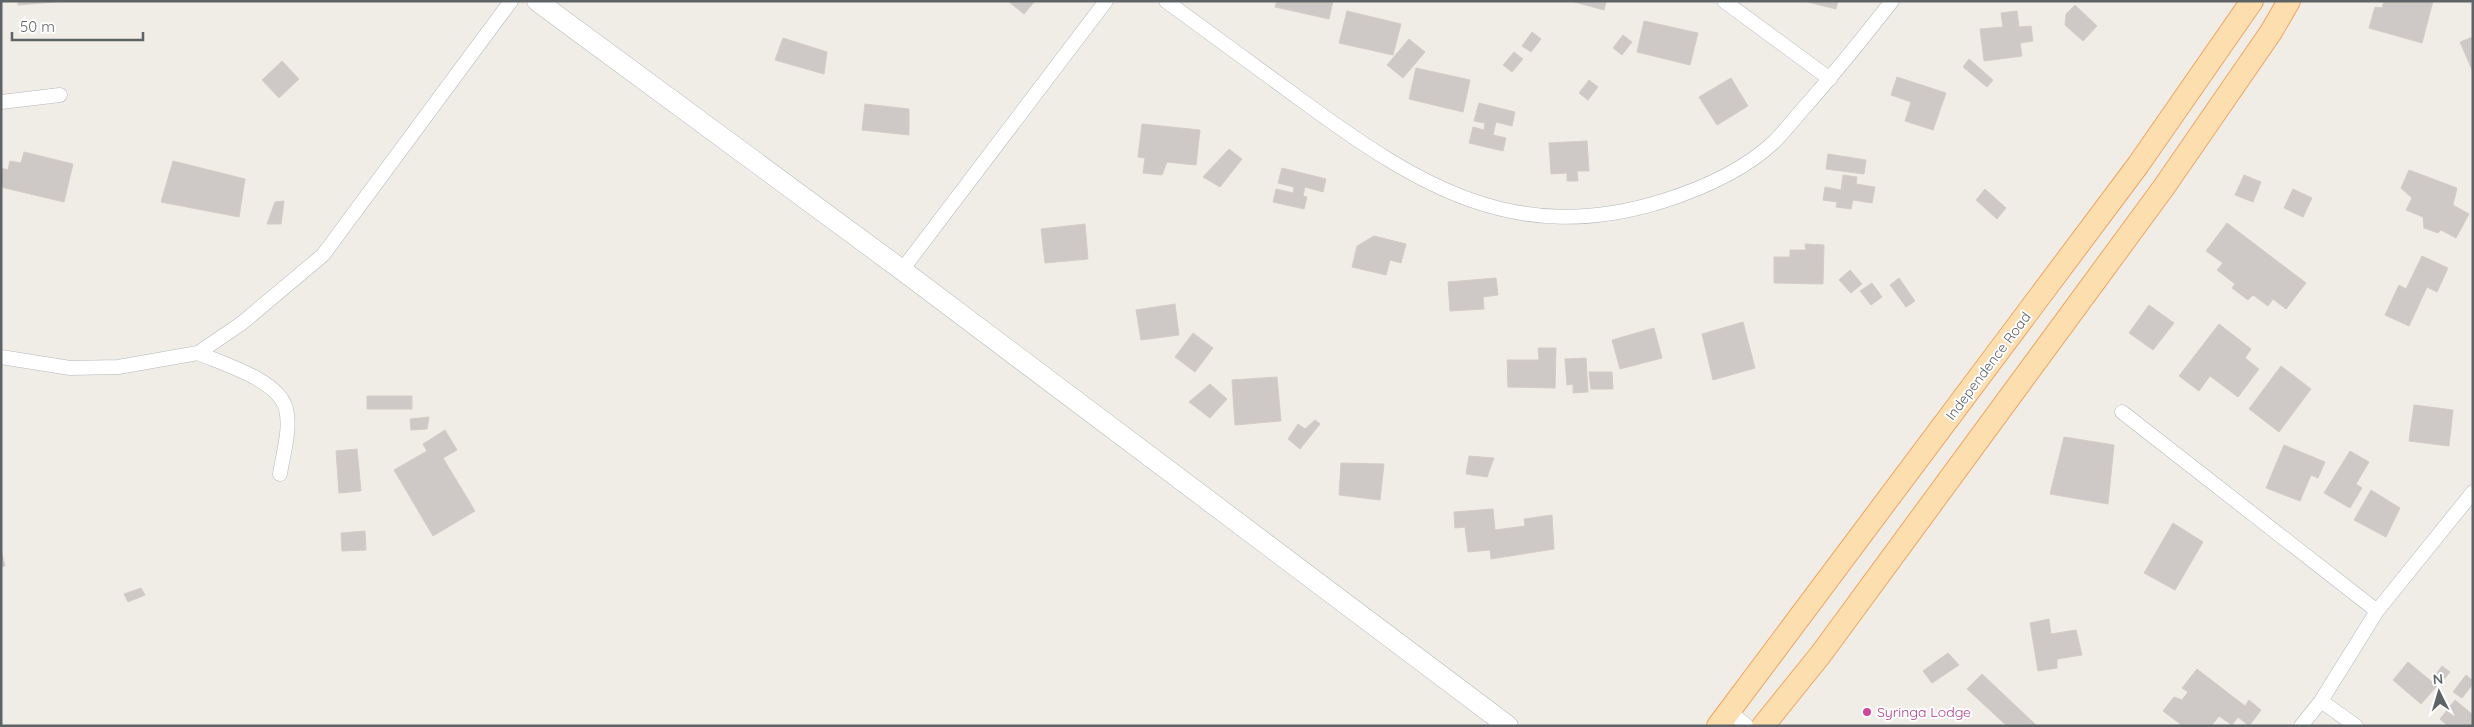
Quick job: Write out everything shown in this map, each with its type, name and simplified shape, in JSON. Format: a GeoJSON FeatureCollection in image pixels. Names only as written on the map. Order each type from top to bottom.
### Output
{"type":"FeatureCollection","features":[{"type":"Feature","properties":{"kind":"main road","name":"Independence Road"},"geometry":{"type":"LineString","coordinates":[[1723,718],[2138,165],[2252,1]]}},
{"type":"Feature","properties":{"kind":"main road"},"geometry":{"type":"LineString","coordinates":[[1763,726],[1822,654],[2164,187],[2271,32],[2289,1]]}},
{"type":"Feature","properties":{"kind":"street"},"geometry":{"type":"LineString","coordinates":[[1,357],[70,368],[108,367],[198,353],[242,323],[323,255],[510,1]]}},
{"type":"Feature","properties":{"kind":"street"},"geometry":{"type":"LineString","coordinates":[[537,1],[902,270],[1508,726]]}},
{"type":"Feature","properties":{"kind":"street"},"geometry":{"type":"LineString","coordinates":[[902,270],[1106,1]]}},
{"type":"Feature","properties":{"kind":"street"},"geometry":{"type":"LineString","coordinates":[[1166,1],[1371,149],[1429,184],[1473,202],[1517,214],[1561,217],[1601,216],[1643,207],[1703,186],[1746,163],[1774,142],[1830,79],[1892,1]]}},
{"type":"Feature","properties":{"kind":"street"},"geometry":{"type":"LineString","coordinates":[[1724,1],[1830,79]]}},
{"type":"Feature","properties":{"kind":"street"},"geometry":{"type":"LineString","coordinates":[[1,102],[60,95]]}},
{"type":"Feature","properties":{"kind":"street"},"geometry":{"type":"LineString","coordinates":[[198,353],[264,382],[278,392],[286,409],[287,428],[280,474]]}},
{"type":"Feature","properties":{"kind":"street"},"geometry":{"type":"LineString","coordinates":[[2122,412],[2377,611]]}},
{"type":"Feature","properties":{"kind":"street"},"geometry":{"type":"LineString","coordinates":[[2301,726],[2322,701],[2377,611],[2473,492]]}},
{"type":"Feature","properties":{"kind":"street"},"geometry":{"type":"LineString","coordinates":[[2322,701],[2356,726]]}},
{"type":"Feature","properties":{"kind":"street"},"geometry":{"type":"LineString","coordinates":[[1723,718],[1747,726]]}},
{"type":"Feature","properties":{"kind":"building"},"geometry":{"type":"Polygon","coordinates":[[[18,1],[66,1],[18,5],[18,1]]]}},
{"type":"Feature","properties":{"kind":"building"},"geometry":{"type":"Polygon","coordinates":[[[1008,1],[1035,1],[1024,14],[1008,1]]]}},
{"type":"Feature","properties":{"kind":"building"},"geometry":{"type":"Polygon","coordinates":[[[1277,1],[1333,1],[1329,19],[1275,7],[1277,1]]]}},
{"type":"Feature","properties":{"kind":"building"},"geometry":{"type":"Polygon","coordinates":[[[1571,1],[1606,1],[1604,10],[1571,1]]]}},
{"type":"Feature","properties":{"kind":"building"},"geometry":{"type":"Polygon","coordinates":[[[1804,1],[1838,1],[1836,9],[1804,1]]]}},
{"type":"Feature","properties":{"kind":"building"},"geometry":{"type":"Polygon","coordinates":[[[2384,1],[2433,1],[2422,43],[2369,28],[2375,7],[2382,8],[2384,1]]]}},
{"type":"Feature","properties":{"kind":"building"},"geometry":{"type":"Polygon","coordinates":[[[2075,5],[2097,26],[2083,41],[2065,25],[2066,14],[2075,5]]]}},
{"type":"Feature","properties":{"kind":"building"},"geometry":{"type":"Polygon","coordinates":[[[1347,11],[1401,24],[1393,55],[1339,43],[1347,11]]]}},
{"type":"Feature","properties":{"kind":"building"},"geometry":{"type":"Polygon","coordinates":[[[2017,11],[2019,27],[2031,26],[2033,41],[2020,43],[2022,56],[1984,61],[1980,29],[2003,27],[2001,13],[2017,11]]]}},
{"type":"Feature","properties":{"kind":"building"},"geometry":{"type":"Polygon","coordinates":[[[1644,21],[1698,33],[1690,65],[1637,52],[1644,21]]]}},
{"type":"Feature","properties":{"kind":"building"},"geometry":{"type":"Polygon","coordinates":[[[1532,32],[1541,39],[1531,52],[1522,46],[1532,32]]]}},
{"type":"Feature","properties":{"kind":"building"},"geometry":{"type":"Polygon","coordinates":[[[1623,35],[1632,42],[1622,55],[1613,48],[1623,35]]]}},
{"type":"Feature","properties":{"kind":"building"},"geometry":{"type":"Polygon","coordinates":[[[2473,37],[2473,72],[2460,42],[2473,37]]]}},
{"type":"Feature","properties":{"kind":"building"},"geometry":{"type":"Polygon","coordinates":[[[783,38],[827,52],[824,74],[775,60],[783,38]]]}},
{"type":"Feature","properties":{"kind":"building"},"geometry":{"type":"Polygon","coordinates":[[[1409,39],[1425,52],[1403,78],[1387,65],[1409,39]]]}},
{"type":"Feature","properties":{"kind":"building"},"geometry":{"type":"Polygon","coordinates":[[[1514,52],[1523,59],[1512,72],[1503,65],[1514,52]]]}},
{"type":"Feature","properties":{"kind":"building"},"geometry":{"type":"Polygon","coordinates":[[[1969,59],[1993,80],[1987,87],[1963,67],[1969,59]]]}},
{"type":"Feature","properties":{"kind":"building"},"geometry":{"type":"Polygon","coordinates":[[[282,61],[299,79],[279,98],[262,80],[282,61]]]}},
{"type":"Feature","properties":{"kind":"building"},"geometry":{"type":"Polygon","coordinates":[[[1416,68],[1470,80],[1463,112],[1409,99],[1416,68]]]}},
{"type":"Feature","properties":{"kind":"building"},"geometry":{"type":"Polygon","coordinates":[[[1897,77],[1946,93],[1933,130],[1905,121],[1911,102],[1891,95],[1897,77]]]}},
{"type":"Feature","properties":{"kind":"building"},"geometry":{"type":"Polygon","coordinates":[[[1731,78],[1748,106],[1717,125],[1699,97],[1731,78]]]}},
{"type":"Feature","properties":{"kind":"building"},"geometry":{"type":"Polygon","coordinates":[[[1589,80],[1598,87],[1588,100],[1579,93],[1589,80]]]}},
{"type":"Feature","properties":{"kind":"building"},"geometry":{"type":"Polygon","coordinates":[[[1479,103],[1515,112],[1512,126],[1496,122],[1493,135],[1506,138],[1503,151],[1469,143],[1473,127],[1484,130],[1485,123],[1474,121],[1479,103]]]}},
{"type":"Feature","properties":{"kind":"building"},"geometry":{"type":"Polygon","coordinates":[[[865,104],[909,109],[909,135],[862,130],[865,104]]]}},
{"type":"Feature","properties":{"kind":"building"},"geometry":{"type":"Polygon","coordinates":[[[1142,124],[1200,130],[1196,165],[1167,162],[1162,175],[1143,173],[1145,158],[1138,157],[1142,124]]]}},
{"type":"Feature","properties":{"kind":"building"},"geometry":{"type":"Polygon","coordinates":[[[1587,141],[1589,171],[1577,171],[1578,181],[1567,181],[1567,173],[1551,174],[1549,143],[1587,141]]]}},
{"type":"Feature","properties":{"kind":"building"},"geometry":{"type":"Polygon","coordinates":[[[1229,149],[1242,159],[1220,187],[1203,177],[1229,149]]]}},
{"type":"Feature","properties":{"kind":"building"},"geometry":{"type":"Polygon","coordinates":[[[24,152],[73,164],[64,202],[1,187],[1,168],[8,170],[10,161],[21,163],[24,152]]]}},
{"type":"Feature","properties":{"kind":"building"},"geometry":{"type":"Polygon","coordinates":[[[1828,154],[1866,160],[1864,174],[1826,169],[1828,154]]]}},
{"type":"Feature","properties":{"kind":"building"},"geometry":{"type":"Polygon","coordinates":[[[173,161],[245,179],[239,217],[161,202],[173,161]]]}},
{"type":"Feature","properties":{"kind":"building"},"geometry":{"type":"Polygon","coordinates":[[[1282,168],[1326,179],[1323,192],[1305,187],[1303,196],[1307,197],[1304,209],[1273,202],[1276,189],[1293,193],[1294,187],[1278,183],[1282,168]]]}},
{"type":"Feature","properties":{"kind":"building"},"geometry":{"type":"Polygon","coordinates":[[[2409,170],[2457,188],[2453,205],[2469,214],[2456,238],[2441,230],[2438,233],[2424,228],[2423,217],[2406,210],[2412,198],[2401,188],[2409,170]]]}},
{"type":"Feature","properties":{"kind":"building"},"geometry":{"type":"Polygon","coordinates":[[[1843,175],[1857,177],[1856,184],[1875,187],[1872,203],[1853,200],[1851,209],[1836,207],[1837,202],[1823,200],[1825,187],[1841,190],[1843,175]]]}},
{"type":"Feature","properties":{"kind":"building"},"geometry":{"type":"Polygon","coordinates":[[[2244,175],[2261,182],[2253,202],[2235,195],[2244,175]]]}},
{"type":"Feature","properties":{"kind":"building"},"geometry":{"type":"Polygon","coordinates":[[[1985,189],[2006,208],[1997,219],[1976,200],[1985,189]]]}},
{"type":"Feature","properties":{"kind":"building"},"geometry":{"type":"Polygon","coordinates":[[[2293,189],[2312,198],[2303,217],[2284,208],[2293,189]]]}},
{"type":"Feature","properties":{"kind":"building"},"geometry":{"type":"Polygon","coordinates":[[[284,201],[281,224],[267,224],[275,202],[284,201]]]}},
{"type":"Feature","properties":{"kind":"building"},"geometry":{"type":"Polygon","coordinates":[[[2227,223],[2306,283],[2286,309],[2273,299],[2268,306],[2253,295],[2248,300],[2232,288],[2235,284],[2217,270],[2223,263],[2206,251],[2227,223]]]}},
{"type":"Feature","properties":{"kind":"building"},"geometry":{"type":"Polygon","coordinates":[[[1085,224],[1088,259],[1045,263],[1041,229],[1085,224]]]}},
{"type":"Feature","properties":{"kind":"building"},"geometry":{"type":"Polygon","coordinates":[[[1374,236],[1406,244],[1401,263],[1390,260],[1386,275],[1352,267],[1357,246],[1374,236]]]}},
{"type":"Feature","properties":{"kind":"building"},"geometry":{"type":"Polygon","coordinates":[[[1805,244],[1824,245],[1823,284],[1774,283],[1774,257],[1790,257],[1790,250],[1806,250],[1805,244]]]}},
{"type":"Feature","properties":{"kind":"building"},"geometry":{"type":"Polygon","coordinates":[[[2422,256],[2448,268],[2437,292],[2427,287],[2409,326],[2385,315],[2399,285],[2406,289],[2422,256]]]}},
{"type":"Feature","properties":{"kind":"building"},"geometry":{"type":"Polygon","coordinates":[[[1850,270],[1862,284],[1851,293],[1839,280],[1850,270]]]}},
{"type":"Feature","properties":{"kind":"building"},"geometry":{"type":"Polygon","coordinates":[[[1496,278],[1498,295],[1483,297],[1484,309],[1450,311],[1448,282],[1496,278]]]}},
{"type":"Feature","properties":{"kind":"building"},"geometry":{"type":"Polygon","coordinates":[[[1899,278],[1915,301],[1906,307],[1890,285],[1899,278]]]}},
{"type":"Feature","properties":{"kind":"building"},"geometry":{"type":"Polygon","coordinates":[[[1872,283],[1882,297],[1871,305],[1860,291],[1872,283]]]}},
{"type":"Feature","properties":{"kind":"building"},"geometry":{"type":"Polygon","coordinates":[[[1175,304],[1179,335],[1141,340],[1136,310],[1175,304]]]}},
{"type":"Feature","properties":{"kind":"building"},"geometry":{"type":"Polygon","coordinates":[[[2149,305],[2174,323],[2153,350],[2129,333],[2149,305]]]}},
{"type":"Feature","properties":{"kind":"building"},"geometry":{"type":"Polygon","coordinates":[[[1743,322],[1755,368],[1713,380],[1702,334],[1743,322]]]}},
{"type":"Feature","properties":{"kind":"building"},"geometry":{"type":"Polygon","coordinates":[[[2219,324],[2251,349],[2245,358],[2259,369],[2238,397],[2210,376],[2199,391],[2179,376],[2219,324]]]}},
{"type":"Feature","properties":{"kind":"building"},"geometry":{"type":"Polygon","coordinates":[[[1654,328],[1662,358],[1620,369],[1612,340],[1654,328]]]}},
{"type":"Feature","properties":{"kind":"building"},"geometry":{"type":"Polygon","coordinates":[[[1193,333],[1213,348],[1195,372],[1175,357],[1193,333]]]}},
{"type":"Feature","properties":{"kind":"building"},"geometry":{"type":"Polygon","coordinates":[[[1538,348],[1556,348],[1555,388],[1508,387],[1507,360],[1539,360],[1538,348]]]}},
{"type":"Feature","properties":{"kind":"building"},"geometry":{"type":"Polygon","coordinates":[[[1586,358],[1588,392],[1573,393],[1573,384],[1567,385],[1565,359],[1586,358]]]}},
{"type":"Feature","properties":{"kind":"building"},"geometry":{"type":"Polygon","coordinates":[[[2281,366],[2311,389],[2279,432],[2249,409],[2281,366]]]}},
{"type":"Feature","properties":{"kind":"building"},"geometry":{"type":"Polygon","coordinates":[[[1589,372],[1612,372],[1613,389],[1591,389],[1589,372]]]}},
{"type":"Feature","properties":{"kind":"building"},"geometry":{"type":"Polygon","coordinates":[[[1277,377],[1281,421],[1235,425],[1232,380],[1277,377]]]}},
{"type":"Feature","properties":{"kind":"building"},"geometry":{"type":"Polygon","coordinates":[[[1210,384],[1227,399],[1210,418],[1189,402],[1210,384]]]}},
{"type":"Feature","properties":{"kind":"building"},"geometry":{"type":"Polygon","coordinates":[[[367,396],[412,396],[412,409],[367,409],[367,396]]]}},
{"type":"Feature","properties":{"kind":"building"},"geometry":{"type":"Polygon","coordinates":[[[2414,405],[2453,410],[2449,446],[2409,441],[2414,405]]]}},
{"type":"Feature","properties":{"kind":"building"},"geometry":{"type":"Polygon","coordinates":[[[429,417],[427,429],[411,430],[410,419],[429,417]]]}},
{"type":"Feature","properties":{"kind":"building"},"geometry":{"type":"Polygon","coordinates":[[[1315,420],[1320,424],[1300,449],[1288,439],[1298,424],[1305,429],[1315,420]]]}},
{"type":"Feature","properties":{"kind":"building"},"geometry":{"type":"Polygon","coordinates":[[[445,430],[457,450],[443,458],[475,511],[433,536],[394,470],[427,451],[423,444],[445,430]]]}},
{"type":"Feature","properties":{"kind":"building"},"geometry":{"type":"Polygon","coordinates":[[[2064,437],[2114,445],[2108,504],[2050,494],[2064,437]]]}},
{"type":"Feature","properties":{"kind":"building"},"geometry":{"type":"Polygon","coordinates":[[[2284,445],[2325,462],[2318,478],[2311,475],[2300,501],[2266,488],[2284,445]]]}},
{"type":"Feature","properties":{"kind":"building"},"geometry":{"type":"Polygon","coordinates":[[[357,449],[361,491],[339,493],[336,451],[357,449]]]}},
{"type":"Feature","properties":{"kind":"building"},"geometry":{"type":"Polygon","coordinates":[[[2350,451],[2369,462],[2356,484],[2362,488],[2350,508],[2324,493],[2350,451]]]}},
{"type":"Feature","properties":{"kind":"building"},"geometry":{"type":"Polygon","coordinates":[[[1469,456],[1494,458],[1487,477],[1466,474],[1469,456]]]}},
{"type":"Feature","properties":{"kind":"building"},"geometry":{"type":"Polygon","coordinates":[[[1341,463],[1384,464],[1380,500],[1339,495],[1341,463]]]}},
{"type":"Feature","properties":{"kind":"building"},"geometry":{"type":"Polygon","coordinates":[[[2371,490],[2400,508],[2386,537],[2354,520],[2371,490]]]}},
{"type":"Feature","properties":{"kind":"building"},"geometry":{"type":"Polygon","coordinates":[[[1493,509],[1495,530],[1525,526],[1524,519],[1552,515],[1554,549],[1491,559],[1490,550],[1468,552],[1465,527],[1455,528],[1454,512],[1493,509]]]}},
{"type":"Feature","properties":{"kind":"building"},"geometry":{"type":"Polygon","coordinates":[[[2173,523],[2203,542],[2175,590],[2144,573],[2173,523]]]}},
{"type":"Feature","properties":{"kind":"building"},"geometry":{"type":"Polygon","coordinates":[[[365,531],[366,550],[342,551],[341,533],[365,531]]]}},
{"type":"Feature","properties":{"kind":"building"},"geometry":{"type":"Polygon","coordinates":[[[1,550],[5,566],[1,567],[1,550]]]}},
{"type":"Feature","properties":{"kind":"building"},"geometry":{"type":"Polygon","coordinates":[[[141,588],[145,595],[128,602],[124,594],[141,588]]]}},
{"type":"Feature","properties":{"kind":"building"},"geometry":{"type":"Polygon","coordinates":[[[2049,619],[2051,634],[2076,630],[2082,655],[2057,659],[2057,668],[2038,671],[2030,623],[2049,619]]]}},
{"type":"Feature","properties":{"kind":"building"},"geometry":{"type":"Polygon","coordinates":[[[1948,653],[1959,665],[1932,683],[1923,671],[1948,653]]]}},
{"type":"Feature","properties":{"kind":"building"},"geometry":{"type":"Polygon","coordinates":[[[2408,662],[2437,686],[2421,704],[2393,680],[2408,662]]]}},
{"type":"Feature","properties":{"kind":"building"},"geometry":{"type":"Polygon","coordinates":[[[2442,666],[2450,672],[2441,683],[2433,678],[2442,666]]]}},
{"type":"Feature","properties":{"kind":"building"},"geometry":{"type":"Polygon","coordinates":[[[2197,669],[2245,706],[2249,700],[2261,710],[2249,726],[2238,717],[2232,725],[2219,716],[2211,726],[2183,726],[2163,711],[2174,697],[2182,700],[2188,692],[2182,688],[2197,669]]]}},
{"type":"Feature","properties":{"kind":"building"},"geometry":{"type":"Polygon","coordinates":[[[1982,674],[2036,726],[2007,726],[1967,689],[1982,674]]]}},
{"type":"Feature","properties":{"kind":"building"},"geometry":{"type":"Polygon","coordinates":[[[2466,675],[2473,681],[2473,684],[2462,698],[2453,692],[2466,675]]]}},
{"type":"Feature","properties":{"kind":"building"},"geometry":{"type":"Polygon","coordinates":[[[2455,700],[2473,715],[2473,726],[2448,726],[2440,719],[2455,700]]]}},
{"type":"Feature","properties":{"kind":"place","name":"Syringa Lodge"},"geometry":{"type":"Point","coordinates":[1867,712]}}]}
